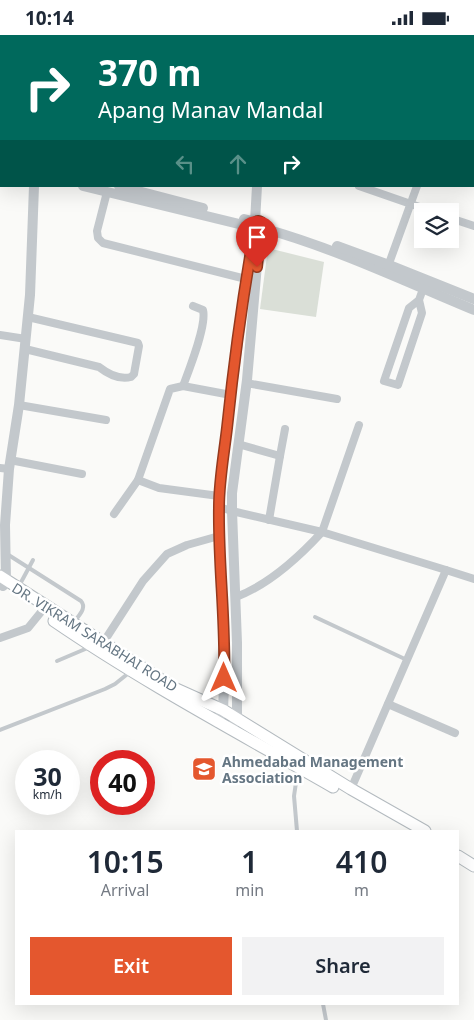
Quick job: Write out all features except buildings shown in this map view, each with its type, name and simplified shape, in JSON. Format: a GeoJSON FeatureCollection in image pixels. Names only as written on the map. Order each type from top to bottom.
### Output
{"type":"FeatureCollection","features":[{"type":"Feature","properties":{"kind":"main road","name":"DR. VIKRAM SARABHAI ROAD"},"geometry":{"type":"LineString","coordinates":[[2,582],[18,588],[73,624],[131,671],[230,729],[350,789],[423,830]]}},
{"type":"Feature","properties":{"kind":"main road","name":"DR. VIKRAM SARABHAI ROAD"},"geometry":{"type":"LineString","coordinates":[[2,582],[41,612],[98,645],[174,688],[224,710],[300,763],[408,830]]}},
{"type":"Feature","properties":{"kind":"main road"},"geometry":{"type":"LineString","coordinates":[[459,849],[474,858]]}},
{"type":"Feature","properties":{"kind":"main road"},"geometry":{"type":"LineString","coordinates":[[459,857],[474,866]]}},
{"type":"Feature","properties":{"kind":"street"},"geometry":{"type":"LineString","coordinates":[[2,582],[6,553],[6,466],[18,405],[28,317],[34,187]]}},
{"type":"Feature","properties":{"kind":"street"},"geometry":{"type":"LineString","coordinates":[[86,187],[259,225]]}},
{"type":"Feature","properties":{"kind":"street"},"geometry":{"type":"LineString","coordinates":[[124,187],[259,225],[474,299]]}},
{"type":"Feature","properties":{"kind":"street"},"geometry":{"type":"LineString","coordinates":[[216,721],[224,710],[225,663],[219,502],[230,395],[246,279],[259,225],[257,187]]}},
{"type":"Feature","properties":{"kind":"street"},"geometry":{"type":"LineString","coordinates":[[230,729],[237,719],[236,597],[232,493],[246,381],[262,187]]}},
{"type":"Feature","properties":{"kind":"street"},"geometry":{"type":"LineString","coordinates":[[362,187],[414,206]]}},
{"type":"Feature","properties":{"kind":"street"},"geometry":{"type":"LineString","coordinates":[[387,269],[418,187]]}},
{"type":"Feature","properties":{"kind":"street"},"geometry":{"type":"LineString","coordinates":[[107,192],[97,231],[98,238],[104,243],[246,279]]}},
{"type":"Feature","properties":{"kind":"street"},"geometry":{"type":"LineString","coordinates":[[459,221],[474,226]]}},
{"type":"Feature","properties":{"kind":"street"},"geometry":{"type":"LineString","coordinates":[[387,269],[423,289],[474,311]]}},
{"type":"Feature","properties":{"kind":"street"},"geometry":{"type":"LineString","coordinates":[[419,300],[422,313],[398,385],[384,381],[410,309],[419,300],[423,289]]}},
{"type":"Feature","properties":{"kind":"street"},"geometry":{"type":"LineString","coordinates":[[184,386],[200,335],[204,314],[203,309],[193,306]]}},
{"type":"Feature","properties":{"kind":"street"},"geometry":{"type":"LineString","coordinates":[[0,335],[99,367],[107,373],[127,378],[134,374],[138,343],[28,317]]}},
{"type":"Feature","properties":{"kind":"street"},"geometry":{"type":"LineString","coordinates":[[233,378],[337,399]]}},
{"type":"Feature","properties":{"kind":"street"},"geometry":{"type":"LineString","coordinates":[[114,514],[138,480],[170,389],[184,386],[230,395]]}},
{"type":"Feature","properties":{"kind":"street"},"geometry":{"type":"LineString","coordinates":[[18,405],[106,421]]}},
{"type":"Feature","properties":{"kind":"street"},"geometry":{"type":"LineString","coordinates":[[236,597],[261,585],[292,561],[322,532],[359,425]]}},
{"type":"Feature","properties":{"kind":"street"},"geometry":{"type":"LineString","coordinates":[[269,520],[285,429]]}},
{"type":"Feature","properties":{"kind":"street"},"geometry":{"type":"LineString","coordinates":[[238,445],[280,456]]}},
{"type":"Feature","properties":{"kind":"street"},"geometry":{"type":"LineString","coordinates":[[6,466],[82,474]]}},
{"type":"Feature","properties":{"kind":"street"},"geometry":{"type":"LineString","coordinates":[[138,480],[159,488],[219,502],[232,511],[322,532],[474,579]]}},
{"type":"Feature","properties":{"kind":"street"},"geometry":{"type":"LineString","coordinates":[[98,645],[143,581],[167,554],[187,545],[219,536]]}},
{"type":"Feature","properties":{"kind":"street"},"geometry":{"type":"LineString","coordinates":[[350,789],[446,570]]}},
{"type":"Feature","properties":{"kind":"street"},"geometry":{"type":"LineString","coordinates":[[0,638],[28,628],[41,612]]}},
{"type":"Feature","properties":{"kind":"street"},"geometry":{"type":"LineString","coordinates":[[388,704],[456,733]]}},
{"type":"Feature","properties":{"kind":"lane"},"geometry":{"type":"LineString","coordinates":[[6,553],[83,603],[82,610],[73,624]]}},
{"type":"Feature","properties":{"kind":"lane"},"geometry":{"type":"LineString","coordinates":[[18,588],[33,560]]}},
{"type":"Feature","properties":{"kind":"lane"},"geometry":{"type":"LineString","coordinates":[[314,617],[408,660]]}},
{"type":"Feature","properties":{"kind":"lane"},"geometry":{"type":"LineString","coordinates":[[57,661],[98,645]]}},
{"type":"Feature","properties":{"kind":"lane"},"geometry":{"type":"LineString","coordinates":[[0,730],[105,689],[131,671]]}},
{"type":"Feature","properties":{"kind":"lane"},"geometry":{"type":"LineString","coordinates":[[297,830],[294,795],[300,763]]}},
{"type":"Feature","properties":{"kind":"lane"},"geometry":{"type":"LineString","coordinates":[[323,1005],[326,1020]]}},
{"type":"Feature","properties":{"kind":"shaded area"},"geometry":{"type":"Polygon","coordinates":[[[268,248],[324,262],[316,317],[260,309],[268,248]]]}},
{"type":"Feature","properties":{"kind":"place","name":"Ahmedabad Management Association"},"geometry":{"type":"Point","coordinates":[204,769]}},
{"type":"Feature","properties":{"kind":"route"},"geometry":{"type":"LineString","coordinates":[[224,678],[225,663],[219,536],[220,496],[230,395],[255,228],[254,224],[256,221],[262,224],[257,267]]}}]}
